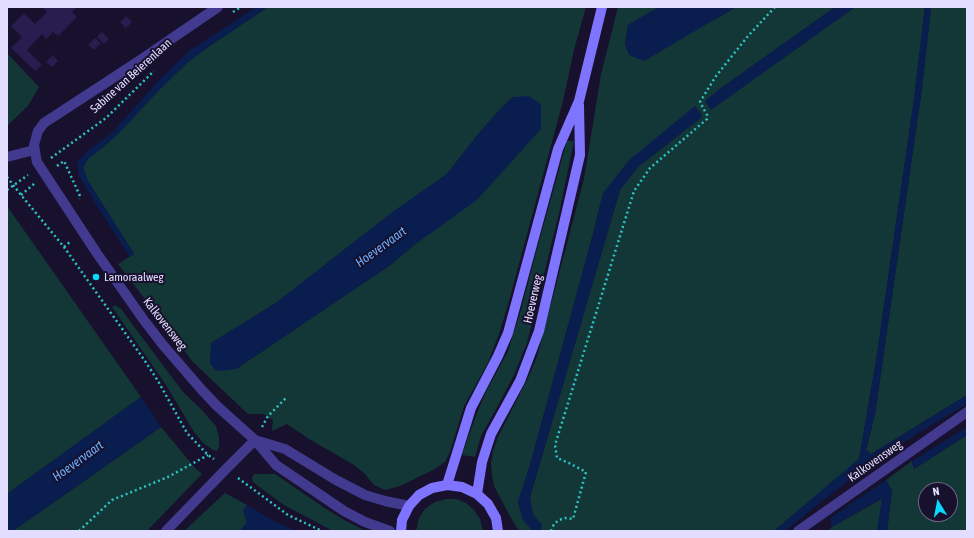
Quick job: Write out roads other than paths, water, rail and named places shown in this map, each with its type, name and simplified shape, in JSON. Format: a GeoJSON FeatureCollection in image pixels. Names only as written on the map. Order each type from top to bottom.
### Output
{"type":"FeatureCollection","features":[{"type":"Feature","properties":{"kind":"main road","name":"Hoeverweg"},"geometry":{"type":"LineString","coordinates":[[447,485],[472,408],[508,333],[558,148],[579,101],[602,7]]}},
{"type":"Feature","properties":{"kind":"main road","name":"Hoeverweg"},"geometry":{"type":"LineString","coordinates":[[477,494],[482,462],[491,434],[520,381],[539,331],[580,155],[579,101]]}},
{"type":"Feature","properties":{"kind":"main road"},"geometry":{"type":"LineString","coordinates":[[401,531],[402,520],[409,506],[419,495],[432,488],[447,485],[462,487],[477,494],[488,504],[496,518],[498,531]]}},
{"type":"Feature","properties":{"kind":"street","name":"Sabine van Beierenlaan"},"geometry":{"type":"LineString","coordinates":[[34,150],[38,131],[44,123],[218,7]]}},
{"type":"Feature","properties":{"kind":"street"},"geometry":{"type":"LineString","coordinates":[[7,157],[34,150]]}},
{"type":"Feature","properties":{"kind":"street","name":"Kalkovensweg"},"geometry":{"type":"LineString","coordinates":[[34,150],[37,162],[96,252],[143,319],[201,389],[217,406],[255,440],[276,465],[344,511],[365,522],[390,531]]}},
{"type":"Feature","properties":{"kind":"street","name":"Kalkovensweg"},"geometry":{"type":"LineString","coordinates":[[798,531],[967,412]]}},
{"type":"Feature","properties":{"kind":"street"},"geometry":{"type":"LineString","coordinates":[[166,531],[255,440]]}},
{"type":"Feature","properties":{"kind":"street","name":"Kalkovensweg"},"geometry":{"type":"LineString","coordinates":[[255,440],[285,449],[336,480],[365,494],[385,501],[409,506]]}},
{"type":"Feature","properties":{"kind":"water"},"geometry":{"type":"Polygon","coordinates":[[[257,7],[268,7],[188,62],[159,90],[119,133],[88,159],[83,167],[88,181],[134,254],[130,257],[79,176],[77,163],[88,150],[111,134],[161,78],[189,51],[257,7]]]}},
{"type":"Feature","properties":{"kind":"water"},"geometry":{"type":"Polygon","coordinates":[[[659,7],[736,7],[644,61],[629,55],[625,44],[628,25],[659,7]]]}},
{"type":"Feature","properties":{"kind":"water"},"geometry":{"type":"Polygon","coordinates":[[[835,7],[855,7],[711,110],[705,101],[717,91],[835,7]]]}},
{"type":"Feature","properties":{"kind":"water"},"geometry":{"type":"Polygon","coordinates":[[[925,7],[931,7],[922,88],[875,414],[866,450],[871,454],[967,395],[967,404],[887,452],[859,472],[785,531],[774,531],[859,459],[876,361],[914,99],[925,7]]]}},
{"type":"Feature","properties":{"kind":"water","name":"Hoevervaart"},"geometry":{"type":"Polygon","coordinates":[[[529,96],[541,104],[541,129],[477,200],[413,246],[389,266],[236,369],[220,371],[215,370],[210,363],[211,343],[276,303],[390,214],[447,174],[479,133],[503,106],[513,97],[529,96]]]}},
{"type":"Feature","properties":{"kind":"water"},"geometry":{"type":"Polygon","coordinates":[[[695,106],[702,117],[638,167],[620,190],[530,497],[533,515],[542,525],[540,531],[533,531],[523,520],[518,502],[530,465],[603,193],[629,160],[695,106]]]}},
{"type":"Feature","properties":{"kind":"water","name":"Hoevervaart"},"geometry":{"type":"Polygon","coordinates":[[[141,397],[161,427],[13,531],[7,531],[7,494],[141,397]]]}},
{"type":"Feature","properties":{"kind":"water"},"geometry":{"type":"Polygon","coordinates":[[[967,427],[967,435],[914,469],[912,461],[967,427]]]}},
{"type":"Feature","properties":{"kind":"water"},"geometry":{"type":"Polygon","coordinates":[[[886,480],[892,491],[887,531],[877,531],[882,498],[832,527],[830,518],[886,480]]]}},
{"type":"Feature","properties":{"kind":"water"},"geometry":{"type":"Polygon","coordinates":[[[247,505],[274,521],[296,531],[240,531],[247,522],[243,511],[247,505]]]}},
{"type":"Feature","properties":{"kind":"place","name":"Lamoraalweg"},"geometry":{"type":"Point","coordinates":[96,277]}}]}
